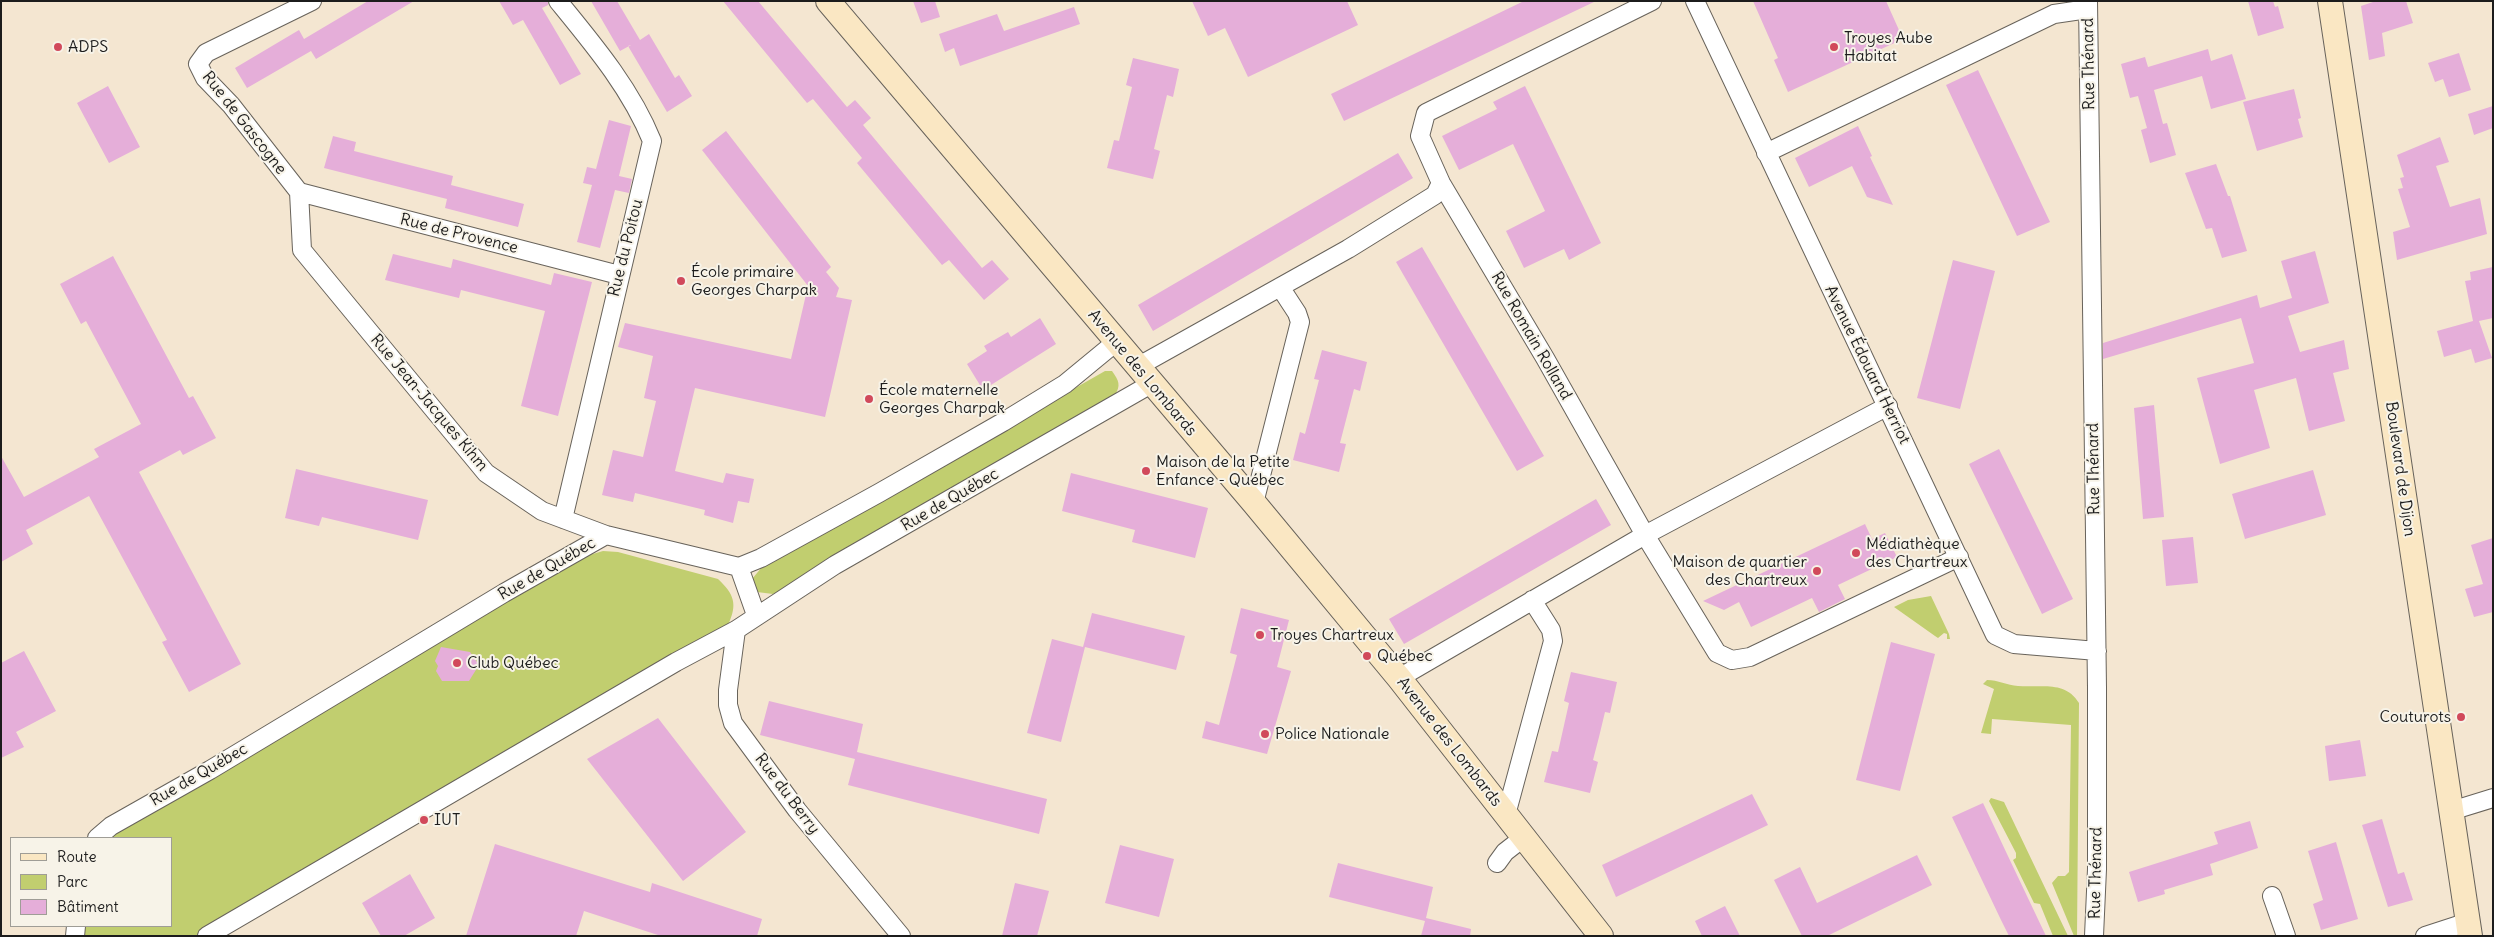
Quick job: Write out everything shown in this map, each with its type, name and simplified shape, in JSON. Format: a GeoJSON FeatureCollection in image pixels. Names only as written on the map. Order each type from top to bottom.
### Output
{"type":"FeatureCollection","features":[{"type":"Feature","properties":{"kind":"street","name":"Rue de Gascogne"},"geometry":{"type":"LineString","coordinates":[[299,192],[230,105],[205,78],[198,64],[206,53],[312,1]]}},
{"type":"Feature","properties":{"kind":"street","name":"Rue du Poitou"},"geometry":{"type":"LineString","coordinates":[[558,1],[593,44],[640,111],[652,141],[563,519]]}},
{"type":"Feature","properties":{"kind":"street","name":"Avenue des Lombards"},"geometry":{"type":"LineString","coordinates":[[828,1],[1254,503],[1399,678],[1601,936]]}},
{"type":"Feature","properties":{"kind":"street","name":"Rue Romain Rolland"},"geometry":{"type":"LineString","coordinates":[[1652,1],[1426,113],[1420,136],[1441,183],[1540,350],[1645,535],[1716,653],[1732,660],[1750,657],[1959,557]]}},
{"type":"Feature","properties":{"kind":"street","name":"Avenue Édouard Herriot"},"geometry":{"type":"LineString","coordinates":[[1695,1],[1995,635],[2014,644],[2097,651]]}},
{"type":"Feature","properties":{"kind":"street","name":"Boulevard de Dijon"},"geometry":{"type":"LineString","coordinates":[[2330,1],[2469,929]]}},
{"type":"Feature","properties":{"kind":"street"},"geometry":{"type":"LineString","coordinates":[[1766,153],[2054,14],[2088,5]]}},
{"type":"Feature","properties":{"kind":"street","name":"Rue Thénard"},"geometry":{"type":"LineString","coordinates":[[2088,5],[2097,651],[2097,869],[2094,936]]}},
{"type":"Feature","properties":{"kind":"street","name":"Rue de Québec"},"geometry":{"type":"LineString","coordinates":[[206,936],[676,662],[736,630],[756,615],[835,565],[1144,375],[1280,287],[1348,249],[1435,195],[1441,183]]}},
{"type":"Feature","properties":{"kind":"street","name":"Rue Jean-Jacques Kihm"},"geometry":{"type":"LineString","coordinates":[[299,192],[302,250],[486,473],[542,511],[606,535]]}},
{"type":"Feature","properties":{"kind":"street","name":"Rue de Provence"},"geometry":{"type":"LineString","coordinates":[[299,192],[620,275]]}},
{"type":"Feature","properties":{"kind":"street"},"geometry":{"type":"LineString","coordinates":[[1254,503],[1300,322],[1297,313],[1280,287]]}},
{"type":"Feature","properties":{"kind":"street"},"geometry":{"type":"LineString","coordinates":[[756,615],[739,567],[761,558],[804,535],[1003,422],[1065,384],[1116,342]]}},
{"type":"Feature","properties":{"kind":"street"},"geometry":{"type":"LineString","coordinates":[[1399,678],[1645,535],[1888,406]]}},
{"type":"Feature","properties":{"kind":"street","name":"Rue de Québec"},"geometry":{"type":"LineString","coordinates":[[98,837],[110,826],[210,770],[504,593],[606,535],[739,567]]}},
{"type":"Feature","properties":{"kind":"street"},"geometry":{"type":"LineString","coordinates":[[1506,815],[1553,641],[1551,630],[1532,600]]}},
{"type":"Feature","properties":{"kind":"street","name":"Rue du Berry"},"geometry":{"type":"LineString","coordinates":[[736,630],[728,690],[728,705],[733,723],[797,810],[901,936]]}},
{"type":"Feature","properties":{"kind":"street"},"geometry":{"type":"LineString","coordinates":[[2451,811],[2493,798]]}},
{"type":"Feature","properties":{"kind":"street"},"geometry":{"type":"LineString","coordinates":[[1496,863],[1504,852],[1523,838]]}},
{"type":"Feature","properties":{"kind":"street"},"geometry":{"type":"LineString","coordinates":[[2272,896],[2286,936]]}},
{"type":"Feature","properties":{"kind":"street"},"geometry":{"type":"LineString","coordinates":[[2425,936],[2469,929]]}},
{"type":"Feature","properties":{"kind":"green space"},"geometry":{"type":"Polygon","coordinates":[[[1105,371],[1112,371],[1118,380],[1119,386],[1115,395],[797,582],[773,594],[757,592],[752,579],[762,567],[1105,371]]]}},
{"type":"Feature","properties":{"kind":"green space"},"geometry":{"type":"Polygon","coordinates":[[[603,551],[618,552],[718,579],[728,590],[733,600],[733,611],[728,625],[195,936],[83,936],[85,927],[172,927],[172,837],[106,837],[112,832],[586,556],[603,551]]]}},
{"type":"Feature","properties":{"kind":"green space"},"geometry":{"type":"Polygon","coordinates":[[[1931,596],[1950,639],[1947,639],[1947,634],[1944,633],[1938,638],[1894,607],[1908,600],[1931,596]]]}},
{"type":"Feature","properties":{"kind":"green space"},"geometry":{"type":"Polygon","coordinates":[[[1987,680],[2018,686],[2060,688],[2067,691],[2079,703],[2077,936],[2074,936],[2052,883],[2058,876],[2065,876],[2069,872],[2071,725],[1992,719],[1991,734],[1981,733],[1994,689],[1983,684],[1987,680]]]}},
{"type":"Feature","properties":{"kind":"green space"},"geometry":{"type":"Polygon","coordinates":[[[1991,798],[2004,802],[2068,936],[2053,936],[2040,904],[2034,903],[2013,860],[2016,858],[2016,853],[1989,801],[1991,798]]]}},
{"type":"Feature","properties":{"kind":"building"},"geometry":{"type":"Polygon","coordinates":[[[368,1],[414,1],[316,59],[311,51],[247,88],[235,68],[299,30],[304,39],[368,1]]]}},
{"type":"Feature","properties":{"kind":"building"},"geometry":{"type":"Polygon","coordinates":[[[499,1],[548,1],[548,5],[542,8],[581,74],[560,85],[523,20],[513,25],[499,1]]]}},
{"type":"Feature","properties":{"kind":"building"},"geometry":{"type":"Polygon","coordinates":[[[591,1],[617,1],[640,40],[649,34],[675,78],[679,75],[692,96],[667,112],[628,46],[620,51],[591,1]]]}},
{"type":"Feature","properties":{"kind":"building"},"geometry":{"type":"Polygon","coordinates":[[[723,1],[758,1],[847,107],[855,100],[871,118],[863,125],[982,268],[992,260],[1009,279],[984,300],[949,260],[942,265],[857,163],[862,158],[813,99],[807,103],[723,1]]]}},
{"type":"Feature","properties":{"kind":"building"},"geometry":{"type":"Polygon","coordinates":[[[913,1],[935,1],[940,17],[921,23],[913,1]]]}},
{"type":"Feature","properties":{"kind":"building"},"geometry":{"type":"Polygon","coordinates":[[[1192,1],[1347,1],[1358,25],[1248,77],[1225,28],[1208,36],[1192,1]]]}},
{"type":"Feature","properties":{"kind":"building"},"geometry":{"type":"Polygon","coordinates":[[[1524,1],[1596,1],[1344,121],[1331,94],[1524,1]]]}},
{"type":"Feature","properties":{"kind":"building","name":"Troyes Aube Habitat"},"geometry":{"type":"Polygon","coordinates":[[[1753,1],[1886,1],[1903,39],[1788,92],[1774,60],[1778,58],[1753,1]]]}},
{"type":"Feature","properties":{"kind":"building"},"geometry":{"type":"Polygon","coordinates":[[[2248,1],[2273,1],[2275,7],[2278,6],[2284,28],[2258,36],[2248,1]]]}},
{"type":"Feature","properties":{"kind":"building"},"geometry":{"type":"Polygon","coordinates":[[[2376,1],[2406,1],[2413,23],[2382,33],[2385,56],[2369,60],[2361,6],[2376,1]]]}},
{"type":"Feature","properties":{"kind":"building"},"geometry":{"type":"Polygon","coordinates":[[[1074,7],[1080,24],[960,66],[954,48],[945,52],[939,34],[997,14],[1004,31],[1074,7]]]}},
{"type":"Feature","properties":{"kind":"building"},"geometry":{"type":"Polygon","coordinates":[[[2208,49],[2211,61],[2232,54],[2246,99],[2211,109],[2202,76],[2154,90],[2163,124],[2167,123],[2176,155],[2150,163],[2141,130],[2147,128],[2138,96],[2130,98],[2121,64],[2145,57],[2148,67],[2208,49]]]}},
{"type":"Feature","properties":{"kind":"building"},"geometry":{"type":"Polygon","coordinates":[[[2459,53],[2471,90],[2449,97],[2443,79],[2435,82],[2428,63],[2459,53]]]}},
{"type":"Feature","properties":{"kind":"building"},"geometry":{"type":"Polygon","coordinates":[[[1133,58],[1179,69],[1173,97],[1167,95],[1154,149],[1160,151],[1153,179],[1107,168],[1114,140],[1119,141],[1132,87],[1126,85],[1133,58]]]}},
{"type":"Feature","properties":{"kind":"building"},"geometry":{"type":"Polygon","coordinates":[[[1978,70],[2050,222],[2017,236],[1946,85],[1978,70]]]}},
{"type":"Feature","properties":{"kind":"building"},"geometry":{"type":"Polygon","coordinates":[[[108,86],[140,147],[109,163],[77,103],[108,86]]]}},
{"type":"Feature","properties":{"kind":"building"},"geometry":{"type":"Polygon","coordinates":[[[1525,86],[1601,243],[1569,260],[1564,249],[1524,268],[1506,231],[1545,211],[1513,144],[1459,170],[1442,136],[1497,109],[1493,102],[1525,86]]]}},
{"type":"Feature","properties":{"kind":"building"},"geometry":{"type":"Polygon","coordinates":[[[2294,89],[2301,118],[2298,119],[2303,137],[2257,151],[2243,102],[2294,89]]]}},
{"type":"Feature","properties":{"kind":"building"},"geometry":{"type":"Polygon","coordinates":[[[2493,106],[2493,128],[2474,135],[2468,114],[2493,106]]]}},
{"type":"Feature","properties":{"kind":"building"},"geometry":{"type":"Polygon","coordinates":[[[609,120],[631,126],[619,176],[632,179],[629,193],[615,190],[600,248],[577,242],[592,185],[583,183],[587,167],[596,169],[609,120]]]}},
{"type":"Feature","properties":{"kind":"building"},"geometry":{"type":"Polygon","coordinates":[[[1858,126],[1872,156],[1870,157],[1893,205],[1867,197],[1852,166],[1809,187],[1795,158],[1858,126]]]}},
{"type":"Feature","properties":{"kind":"building"},"geometry":{"type":"Polygon","coordinates":[[[726,131],[831,267],[826,272],[839,288],[836,297],[852,300],[825,417],[695,388],[675,471],[723,483],[726,473],[754,479],[749,503],[738,501],[733,523],[704,515],[705,510],[635,493],[633,502],[602,495],[613,450],[643,457],[656,401],[644,398],[653,356],[618,347],[625,323],[791,359],[808,286],[702,150],[726,131]]]}},
{"type":"Feature","properties":{"kind":"building"},"geometry":{"type":"Polygon","coordinates":[[[333,136],[356,142],[354,151],[453,176],[451,185],[524,204],[518,227],[445,208],[447,199],[324,168],[333,136]]]}},
{"type":"Feature","properties":{"kind":"building"},"geometry":{"type":"Polygon","coordinates":[[[2440,137],[2449,162],[2436,166],[2450,207],[2480,198],[2487,234],[2397,260],[2393,232],[2410,227],[2398,189],[2403,188],[2400,178],[2404,177],[2397,155],[2440,137]]]}},
{"type":"Feature","properties":{"kind":"building"},"geometry":{"type":"Polygon","coordinates":[[[1398,153],[1413,178],[1153,331],[1138,305],[1398,153]]]}},
{"type":"Feature","properties":{"kind":"building"},"geometry":{"type":"Polygon","coordinates":[[[2216,164],[2228,196],[2230,196],[2247,251],[2222,258],[2212,228],[2206,229],[2185,173],[2216,164]]]}},
{"type":"Feature","properties":{"kind":"building"},"geometry":{"type":"Polygon","coordinates":[[[1422,247],[1544,456],[1517,471],[1396,262],[1422,247]]]}},
{"type":"Feature","properties":{"kind":"building"},"geometry":{"type":"Polygon","coordinates":[[[2315,251],[2329,303],[2288,316],[2300,352],[2344,340],[2349,369],[2333,373],[2345,421],[2309,431],[2296,378],[2254,390],[2270,448],[2220,464],[2197,378],[2254,363],[2241,318],[2103,359],[2103,343],[2257,295],[2260,308],[2292,298],[2281,261],[2315,251]]]}},
{"type":"Feature","properties":{"kind":"building"},"geometry":{"type":"Polygon","coordinates":[[[393,254],[451,268],[453,259],[551,285],[554,273],[592,282],[558,416],[521,406],[545,311],[461,290],[459,298],[385,280],[393,254]]]}},
{"type":"Feature","properties":{"kind":"building"},"geometry":{"type":"Polygon","coordinates":[[[113,256],[189,398],[193,396],[216,438],[183,455],[180,450],[139,472],[241,664],[189,692],[162,642],[167,640],[89,496],[26,530],[33,544],[1,562],[1,456],[24,497],[99,457],[94,449],[141,424],[86,321],[81,324],[60,284],[113,256]]]}},
{"type":"Feature","properties":{"kind":"building"},"geometry":{"type":"Polygon","coordinates":[[[1953,260],[1995,271],[1960,409],[1917,398],[1953,260]]]}},
{"type":"Feature","properties":{"kind":"building"},"geometry":{"type":"Polygon","coordinates":[[[2493,267],[2493,318],[2479,321],[2492,358],[2475,363],[2471,349],[2444,357],[2437,331],[2473,321],[2465,281],[2471,280],[2470,272],[2493,267]]]}},
{"type":"Feature","properties":{"kind":"building"},"geometry":{"type":"Polygon","coordinates":[[[1040,318],[1056,344],[983,390],[967,364],[987,351],[984,346],[1008,332],[1011,337],[1040,318]]]}},
{"type":"Feature","properties":{"kind":"building"},"geometry":{"type":"Polygon","coordinates":[[[1322,350],[1367,362],[1360,391],[1354,389],[1340,443],[1346,444],[1339,472],[1293,460],[1300,432],[1305,434],[1319,380],[1314,379],[1322,350]]]}},
{"type":"Feature","properties":{"kind":"building"},"geometry":{"type":"Polygon","coordinates":[[[2154,405],[2164,517],[2143,519],[2134,408],[2154,405]]]}},
{"type":"Feature","properties":{"kind":"building"},"geometry":{"type":"Polygon","coordinates":[[[1999,449],[2073,599],[2042,614],[1969,464],[1999,449]]]}},
{"type":"Feature","properties":{"kind":"building"},"geometry":{"type":"Polygon","coordinates":[[[296,469],[428,500],[418,540],[322,517],[319,526],[285,518],[296,469]]]}},
{"type":"Feature","properties":{"kind":"building"},"geometry":{"type":"Polygon","coordinates":[[[2313,470],[2326,515],[2245,539],[2232,494],[2313,470]]]}},
{"type":"Feature","properties":{"kind":"building"},"geometry":{"type":"Polygon","coordinates":[[[1071,473],[1208,508],[1195,558],[1132,542],[1135,530],[1062,511],[1071,473]]]}},
{"type":"Feature","properties":{"kind":"building"},"geometry":{"type":"Polygon","coordinates":[[[1596,499],[1611,525],[1404,644],[1389,619],[1596,499]]]}},
{"type":"Feature","properties":{"kind":"building","name":"Maison de quartier des Chartreux"},"geometry":{"type":"Polygon","coordinates":[[[1865,524],[1872,539],[1885,533],[1897,557],[1838,585],[1845,599],[1819,612],[1812,598],[1751,627],[1739,602],[1724,610],[1703,601],[1865,524]]]}},
{"type":"Feature","properties":{"kind":"building"},"geometry":{"type":"Polygon","coordinates":[[[2193,537],[2198,583],[2166,586],[2162,540],[2193,537]]]}},
{"type":"Feature","properties":{"kind":"building"},"geometry":{"type":"Polygon","coordinates":[[[2493,538],[2493,612],[2474,617],[2465,589],[2483,584],[2471,545],[2493,538]]]}},
{"type":"Feature","properties":{"kind":"building"},"geometry":{"type":"Polygon","coordinates":[[[1241,608],[1289,620],[1277,667],[1291,671],[1267,754],[1202,738],[1206,721],[1219,725],[1237,655],[1230,653],[1241,608]]]}},
{"type":"Feature","properties":{"kind":"building"},"geometry":{"type":"Polygon","coordinates":[[[1092,613],[1185,636],[1176,670],[1085,647],[1061,742],[1027,733],[1052,639],[1083,647],[1092,613]]]}},
{"type":"Feature","properties":{"kind":"building"},"geometry":{"type":"Polygon","coordinates":[[[1891,642],[1935,654],[1900,791],[1856,780],[1891,642]]]}},
{"type":"Feature","properties":{"kind":"building","name":"Club Québec"},"geometry":{"type":"Polygon","coordinates":[[[441,647],[470,652],[479,665],[469,681],[442,681],[436,671],[438,666],[435,661],[441,647]]]}},
{"type":"Feature","properties":{"kind":"building"},"geometry":{"type":"Polygon","coordinates":[[[24,651],[56,711],[16,732],[24,747],[1,758],[1,663],[24,651]]]}},
{"type":"Feature","properties":{"kind":"building"},"geometry":{"type":"Polygon","coordinates":[[[1571,672],[1617,682],[1610,713],[1605,712],[1593,760],[1598,762],[1590,793],[1544,782],[1552,751],[1558,752],[1569,703],[1564,701],[1571,672]]]}},
{"type":"Feature","properties":{"kind":"building"},"geometry":{"type":"Polygon","coordinates":[[[769,701],[863,724],[857,752],[1047,799],[1039,834],[848,785],[855,759],[760,735],[769,701]]]}},
{"type":"Feature","properties":{"kind":"building"},"geometry":{"type":"Polygon","coordinates":[[[658,718],[746,832],[683,881],[587,759],[658,718]]]}},
{"type":"Feature","properties":{"kind":"building"},"geometry":{"type":"Polygon","coordinates":[[[2360,740],[2366,776],[2329,781],[2325,746],[2360,740]]]}},
{"type":"Feature","properties":{"kind":"building"},"geometry":{"type":"Polygon","coordinates":[[[1752,794],[1768,825],[1616,897],[1602,865],[1752,794]]]}},
{"type":"Feature","properties":{"kind":"building"},"geometry":{"type":"Polygon","coordinates":[[[1983,803],[2046,936],[2009,936],[1952,817],[1983,803]]]}},
{"type":"Feature","properties":{"kind":"building"},"geometry":{"type":"Polygon","coordinates":[[[2382,819],[2398,874],[2404,872],[2413,900],[2388,907],[2362,825],[2382,819]]]}},
{"type":"Feature","properties":{"kind":"building"},"geometry":{"type":"Polygon","coordinates":[[[2250,821],[2258,848],[2210,864],[2213,875],[2164,890],[2165,894],[2138,902],[2129,872],[2218,844],[2214,832],[2250,821]]]}},
{"type":"Feature","properties":{"kind":"building"},"geometry":{"type":"Polygon","coordinates":[[[2336,842],[2358,919],[2321,930],[2313,904],[2323,900],[2308,851],[2336,842]]]}},
{"type":"Feature","properties":{"kind":"building"},"geometry":{"type":"Polygon","coordinates":[[[495,844],[650,892],[652,883],[762,919],[757,936],[661,936],[584,911],[576,936],[466,936],[495,844]]]}},
{"type":"Feature","properties":{"kind":"building"},"geometry":{"type":"Polygon","coordinates":[[[1120,845],[1174,859],[1159,917],[1105,903],[1120,845]]]}},
{"type":"Feature","properties":{"kind":"building"},"geometry":{"type":"Polygon","coordinates":[[[1917,855],[1932,885],[1827,936],[1802,936],[1774,880],[1800,867],[1817,903],[1917,855]]]}},
{"type":"Feature","properties":{"kind":"building"},"geometry":{"type":"Polygon","coordinates":[[[1338,863],[1433,887],[1426,918],[1471,929],[1470,936],[1421,936],[1425,921],[1329,897],[1338,863]]]}},
{"type":"Feature","properties":{"kind":"building"},"geometry":{"type":"Polygon","coordinates":[[[410,874],[435,918],[404,936],[381,936],[362,903],[410,874]]]}},
{"type":"Feature","properties":{"kind":"building"},"geometry":{"type":"Polygon","coordinates":[[[1015,883],[1049,891],[1037,936],[1002,936],[1015,883]]]}},
{"type":"Feature","properties":{"kind":"building"},"geometry":{"type":"Polygon","coordinates":[[[1725,906],[1740,936],[1702,936],[1695,921],[1725,906]]]}},
{"type":"Feature","properties":{"kind":"place","name":"ADPS"},"geometry":{"type":"Point","coordinates":[58,47]}},
{"type":"Feature","properties":{"kind":"place","name":"Troyes Aube Habitat"},"geometry":{"type":"Point","coordinates":[1834,47]}},
{"type":"Feature","properties":{"kind":"place","name":"École primaire Georges Charpak"},"geometry":{"type":"Point","coordinates":[681,281]}},
{"type":"Feature","properties":{"kind":"place","name":"École maternelle Georges Charpak"},"geometry":{"type":"Point","coordinates":[869,399]}},
{"type":"Feature","properties":{"kind":"place","name":"Maison de la Petite Enfance - Québec"},"geometry":{"type":"Point","coordinates":[1146,471]}},
{"type":"Feature","properties":{"kind":"place","name":"Médiathèque des Chartreux"},"geometry":{"type":"Point","coordinates":[1856,553]}},
{"type":"Feature","properties":{"kind":"place","name":"Maison de quartier des Chartreux"},"geometry":{"type":"Point","coordinates":[1817,571]}},
{"type":"Feature","properties":{"kind":"place","name":"Troyes Chartreux"},"geometry":{"type":"Point","coordinates":[1260,635]}},
{"type":"Feature","properties":{"kind":"place","name":"Québec"},"geometry":{"type":"Point","coordinates":[1367,656]}},
{"type":"Feature","properties":{"kind":"place","name":"Club Québec"},"geometry":{"type":"Point","coordinates":[457,663]}},
{"type":"Feature","properties":{"kind":"place","name":"Couturots"},"geometry":{"type":"Point","coordinates":[2461,717]}},
{"type":"Feature","properties":{"kind":"place","name":"Police Nationale"},"geometry":{"type":"Point","coordinates":[1265,734]}},
{"type":"Feature","properties":{"kind":"place","name":"IUT"},"geometry":{"type":"Point","coordinates":[424,820]}}]}
